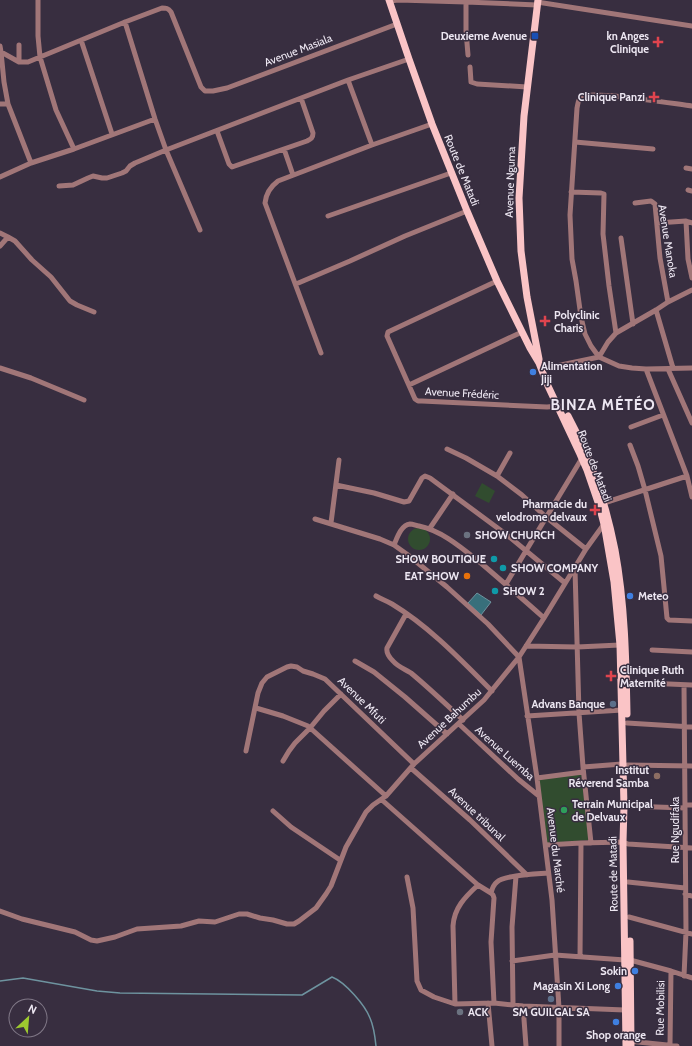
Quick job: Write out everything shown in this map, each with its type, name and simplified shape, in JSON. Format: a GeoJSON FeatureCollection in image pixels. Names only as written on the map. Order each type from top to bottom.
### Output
{"type":"FeatureCollection","features":[{"type":"Feature","properties":{"kind":"main road","name":"Route de Matadi"},"geometry":{"type":"LineString","coordinates":[[389,1],[408,59],[451,173],[497,281],[518,325],[548,377],[576,431],[582,458],[606,523]]}},
{"type":"Feature","properties":{"kind":"main road","name":"Avenue Nguma"},"geometry":{"type":"LineString","coordinates":[[537,2],[524,116],[519,198],[521,251],[527,297],[531,322],[542,368]]}},
{"type":"Feature","properties":{"kind":"main road"},"geometry":{"type":"LineString","coordinates":[[518,325],[531,322]]}},
{"type":"Feature","properties":{"kind":"main road","name":"Route de Matadi"},"geometry":{"type":"LineString","coordinates":[[542,368],[544,376],[558,406],[594,475],[604,503],[610,552],[625,641],[622,710],[626,795],[628,1043]]}},
{"type":"Feature","properties":{"kind":"main road","name":"Route de Matadi"},"geometry":{"type":"LineString","coordinates":[[618,593],[620,645],[627,723],[625,765]]}},
{"type":"Feature","properties":{"kind":"main road","name":"Route de Matadi"},"geometry":{"type":"LineString","coordinates":[[626,795],[628,806],[626,843],[629,917],[625,1010],[628,1043]]}},
{"type":"Feature","properties":{"kind":"street"},"geometry":{"type":"LineString","coordinates":[[38,0],[38,36],[40,57],[56,110],[74,149]]}},
{"type":"Feature","properties":{"kind":"street"},"geometry":{"type":"LineString","coordinates":[[389,1],[537,2],[692,26]]}},
{"type":"Feature","properties":{"kind":"street"},"geometry":{"type":"LineString","coordinates":[[466,2],[468,54]]}},
{"type":"Feature","properties":{"kind":"street","name":"Avenue Masiala"},"geometry":{"type":"LineString","coordinates":[[125,22],[162,8],[169,9],[201,86],[205,91],[212,92],[228,88],[397,24]]}},
{"type":"Feature","properties":{"kind":"street"},"geometry":{"type":"LineString","coordinates":[[1,49],[19,62],[28,62],[125,22],[154,119],[200,230]]}},
{"type":"Feature","properties":{"kind":"street"},"geometry":{"type":"LineString","coordinates":[[81,40],[112,134]]}},
{"type":"Feature","properties":{"kind":"street"},"geometry":{"type":"LineString","coordinates":[[19,62],[20,45]]}},
{"type":"Feature","properties":{"kind":"street"},"geometry":{"type":"LineString","coordinates":[[1,49],[8,104],[31,163]]}},
{"type":"Feature","properties":{"kind":"street"},"geometry":{"type":"LineString","coordinates":[[59,186],[73,185],[93,176],[107,178],[122,173],[135,163],[166,150],[348,80],[408,59]]}},
{"type":"Feature","properties":{"kind":"street"},"geometry":{"type":"LineString","coordinates":[[470,67],[471,82],[477,84],[527,87]]}},
{"type":"Feature","properties":{"kind":"street"},"geometry":{"type":"LineString","coordinates":[[348,80],[372,145]]}},
{"type":"Feature","properties":{"kind":"street"},"geometry":{"type":"LineString","coordinates":[[692,106],[623,96],[582,96],[579,99],[577,108],[571,192],[572,259],[581,317],[585,334],[599,357],[619,366],[646,369],[692,368]]}},
{"type":"Feature","properties":{"kind":"street"},"geometry":{"type":"LineString","coordinates":[[216,131],[229,164],[232,167],[307,141],[311,139],[313,133],[301,98]]}},
{"type":"Feature","properties":{"kind":"street"},"geometry":{"type":"LineString","coordinates":[[0,104],[8,104]]}},
{"type":"Feature","properties":{"kind":"street"},"geometry":{"type":"LineString","coordinates":[[0,177],[31,163],[74,149],[154,119]]}},
{"type":"Feature","properties":{"kind":"street"},"geometry":{"type":"LineString","coordinates":[[321,353],[265,203],[268,192],[278,181],[432,124]]}},
{"type":"Feature","properties":{"kind":"street"},"geometry":{"type":"LineString","coordinates":[[575,142],[653,149]]}},
{"type":"Feature","properties":{"kind":"street"},"geometry":{"type":"LineString","coordinates":[[284,149],[293,175]]}},
{"type":"Feature","properties":{"kind":"street"},"geometry":{"type":"LineString","coordinates":[[686,168],[692,169]]}},
{"type":"Feature","properties":{"kind":"street"},"geometry":{"type":"LineString","coordinates":[[328,216],[451,173]]}},
{"type":"Feature","properties":{"kind":"street"},"geometry":{"type":"LineString","coordinates":[[571,192],[604,194],[603,234],[616,333]]}},
{"type":"Feature","properties":{"kind":"street","name":"Avenue Manoka"},"geometry":{"type":"LineString","coordinates":[[635,204],[651,201],[655,204],[660,258],[668,302]]}},
{"type":"Feature","properties":{"kind":"street"},"geometry":{"type":"LineString","coordinates":[[296,284],[405,236],[467,211]]}},
{"type":"Feature","properties":{"kind":"street"},"geometry":{"type":"LineString","coordinates":[[657,223],[686,221],[692,223]]}},
{"type":"Feature","properties":{"kind":"street"},"geometry":{"type":"LineString","coordinates":[[686,221],[688,259],[692,278]]}},
{"type":"Feature","properties":{"kind":"street"},"geometry":{"type":"LineString","coordinates":[[0,233],[8,236],[15,242],[51,277],[70,300],[77,305],[94,312]]}},
{"type":"Feature","properties":{"kind":"street"},"geometry":{"type":"LineString","coordinates":[[0,246],[8,236]]}},
{"type":"Feature","properties":{"kind":"street"},"geometry":{"type":"LineString","coordinates":[[621,238],[633,324]]}},
{"type":"Feature","properties":{"kind":"street","name":"Avenue Frédéric"},"geometry":{"type":"LineString","coordinates":[[497,281],[388,332],[387,336],[416,399],[547,407],[558,406]]}},
{"type":"Feature","properties":{"kind":"street"},"geometry":{"type":"LineString","coordinates":[[542,368],[599,357],[608,342],[616,333],[668,302],[692,290]]}},
{"type":"Feature","properties":{"kind":"street"},"geometry":{"type":"LineString","coordinates":[[656,310],[671,369],[692,421]]}},
{"type":"Feature","properties":{"kind":"street"},"geometry":{"type":"LineString","coordinates":[[410,385],[522,332]]}},
{"type":"Feature","properties":{"kind":"street"},"geometry":{"type":"LineString","coordinates":[[0,368],[31,378],[84,400]]}},
{"type":"Feature","properties":{"kind":"street"},"geometry":{"type":"LineString","coordinates":[[646,369],[687,476],[692,497]]}},
{"type":"Feature","properties":{"kind":"street"},"geometry":{"type":"LineString","coordinates":[[631,427],[663,415]]}},
{"type":"Feature","properties":{"kind":"street"},"geometry":{"type":"LineString","coordinates":[[630,445],[645,490],[661,556],[667,618],[669,620],[692,621]]}},
{"type":"Feature","properties":{"kind":"street"},"geometry":{"type":"LineString","coordinates":[[447,449],[497,476],[586,549]]}},
{"type":"Feature","properties":{"kind":"street"},"geometry":{"type":"LineString","coordinates":[[497,476],[510,453]]}},
{"type":"Feature","properties":{"kind":"street"},"geometry":{"type":"LineString","coordinates":[[506,584],[582,458]]}},
{"type":"Feature","properties":{"kind":"street"},"geometry":{"type":"LineString","coordinates":[[331,523],[339,460]]}},
{"type":"Feature","properties":{"kind":"street"},"geometry":{"type":"LineString","coordinates":[[336,485],[374,493],[404,502],[409,501],[422,478],[425,476],[430,478],[527,551],[565,583]]}},
{"type":"Feature","properties":{"kind":"street"},"geometry":{"type":"LineString","coordinates":[[604,503],[687,476]]}},
{"type":"Feature","properties":{"kind":"street"},"geometry":{"type":"LineString","coordinates":[[430,528],[453,494]]}},
{"type":"Feature","properties":{"kind":"street"},"geometry":{"type":"LineString","coordinates":[[315,520],[331,523],[394,545],[448,587],[488,624],[518,657]]}},
{"type":"Feature","properties":{"kind":"street","name":"Avenue Bahumbu"},"geometry":{"type":"LineString","coordinates":[[0,911],[22,919],[76,932],[91,940],[97,941],[115,937],[136,929],[181,926],[199,921],[215,922],[239,914],[247,914],[287,924],[294,924],[299,921],[316,908],[331,886],[346,847],[366,812],[373,805],[384,798],[413,766],[492,691],[526,646],[586,549],[606,523]]}},
{"type":"Feature","properties":{"kind":"street"},"geometry":{"type":"LineString","coordinates":[[394,545],[401,531],[410,524],[430,528],[460,547],[506,584],[544,618]]}},
{"type":"Feature","properties":{"kind":"street"},"geometry":{"type":"LineString","coordinates":[[575,568],[579,713],[591,843]]}},
{"type":"Feature","properties":{"kind":"street"},"geometry":{"type":"LineString","coordinates":[[376,596],[392,604],[451,649],[492,691]]}},
{"type":"Feature","properties":{"kind":"street","name":"Avenue Luemba"},"geometry":{"type":"LineString","coordinates":[[406,614],[386,651],[394,663],[410,672],[518,779],[539,796]]}},
{"type":"Feature","properties":{"kind":"street"},"geometry":{"type":"LineString","coordinates":[[526,646],[577,647],[620,645]]}},
{"type":"Feature","properties":{"kind":"street"},"geometry":{"type":"LineString","coordinates":[[652,650],[692,652]]}},
{"type":"Feature","properties":{"kind":"street","name":"Avenue du Marché"},"geometry":{"type":"LineString","coordinates":[[518,657],[546,845],[552,900],[559,1008],[559,1046]]}},
{"type":"Feature","properties":{"kind":"street"},"geometry":{"type":"LineString","coordinates":[[355,662],[374,672],[447,734]]}},
{"type":"Feature","properties":{"kind":"street","name":"Avenue Mfuti"},"geometry":{"type":"LineString","coordinates":[[256,708],[258,694],[262,683],[267,677],[287,667],[297,667],[325,680],[413,766]]}},
{"type":"Feature","properties":{"kind":"street"},"geometry":{"type":"LineString","coordinates":[[624,682],[692,685]]}},
{"type":"Feature","properties":{"kind":"street","name":"Rue Ngudifaka"},"geometry":{"type":"LineString","coordinates":[[684,685],[686,932],[684,976]]}},
{"type":"Feature","properties":{"kind":"street"},"geometry":{"type":"LineString","coordinates":[[283,761],[295,743],[341,694]]}},
{"type":"Feature","properties":{"kind":"street"},"geometry":{"type":"LineString","coordinates":[[246,751],[256,708],[283,716],[310,728],[478,885],[493,895],[491,942],[492,1046]]}},
{"type":"Feature","properties":{"kind":"street"},"geometry":{"type":"LineString","coordinates":[[527,716],[622,710]]}},
{"type":"Feature","properties":{"kind":"street"},"geometry":{"type":"LineString","coordinates":[[627,723],[692,727]]}},
{"type":"Feature","properties":{"kind":"street"},"geometry":{"type":"LineString","coordinates":[[536,778],[583,769],[625,765],[692,766]]}},
{"type":"Feature","properties":{"kind":"street","name":"Avenue tribunal"},"geometry":{"type":"LineString","coordinates":[[413,766],[527,875]]}},
{"type":"Feature","properties":{"kind":"street"},"geometry":{"type":"LineString","coordinates":[[628,806],[692,805]]}},
{"type":"Feature","properties":{"kind":"street"},"geometry":{"type":"LineString","coordinates":[[273,811],[291,826],[340,860]]}},
{"type":"Feature","properties":{"kind":"street"},"geometry":{"type":"LineString","coordinates":[[580,843],[580,957]]}},
{"type":"Feature","properties":{"kind":"street"},"geometry":{"type":"LineString","coordinates":[[546,845],[626,843],[692,848]]}},
{"type":"Feature","properties":{"kind":"street"},"geometry":{"type":"LineString","coordinates":[[491,893],[495,883],[498,880],[516,876],[548,873]]}},
{"type":"Feature","properties":{"kind":"street"},"geometry":{"type":"LineString","coordinates":[[513,1004],[512,927],[516,876]]}},
{"type":"Feature","properties":{"kind":"street"},"geometry":{"type":"LineString","coordinates":[[406,877],[413,908],[417,981],[421,990],[434,997],[455,1004],[491,1003],[559,1008],[625,1010]]}},
{"type":"Feature","properties":{"kind":"street"},"geometry":{"type":"LineString","coordinates":[[628,882],[685,888]]}},
{"type":"Feature","properties":{"kind":"street"},"geometry":{"type":"LineString","coordinates":[[455,1004],[453,918],[461,903],[478,885]]}},
{"type":"Feature","properties":{"kind":"street"},"geometry":{"type":"LineString","coordinates":[[685,894],[692,896]]}},
{"type":"Feature","properties":{"kind":"street"},"geometry":{"type":"LineString","coordinates":[[629,917],[692,934]]}},
{"type":"Feature","properties":{"kind":"street"},"geometry":{"type":"LineString","coordinates":[[512,961],[555,955],[628,960],[692,978]]}},
{"type":"Feature","properties":{"kind":"street","name":"Rue Mobilisi"},"geometry":{"type":"LineString","coordinates":[[670,1045],[671,971]]}},
{"type":"Feature","properties":{"kind":"street"},"geometry":{"type":"LineString","coordinates":[[523,1006],[526,1046]]}},
{"type":"Feature","properties":{"kind":"street"},"geometry":{"type":"LineString","coordinates":[[628,1043],[677,1046]]}},
{"type":"Feature","properties":{"kind":"green space"},"geometry":{"type":"Polygon","coordinates":[[[482,483],[495,491],[489,503],[475,496],[482,483]]]}},
{"type":"Feature","properties":{"kind":"green space"},"geometry":{"type":"Polygon","coordinates":[[[419,528],[427,531],[430,539],[427,547],[419,550],[411,547],[408,539],[411,531],[419,528]]]}},
{"type":"Feature","properties":{"kind":"green space","name":"Terrain Municipal de Delvaux"},"geometry":{"type":"Polygon","coordinates":[[[581,774],[589,840],[547,843],[539,779],[581,774]]]}},
{"type":"Feature","properties":{"kind":"water"},"geometry":{"type":"Polygon","coordinates":[[[477,593],[491,602],[481,615],[468,603],[477,593]]]}},
{"type":"Feature","properties":{"kind":"waterway"},"geometry":{"type":"LineString","coordinates":[[0,981],[23,978],[97,991],[120,993],[302,995],[332,977],[354,994],[364,1007],[370,1018],[375,1035],[376,1046]]}},
{"type":"Feature","properties":{"kind":"place","name":"Deuxieme Avenue"},"geometry":{"type":"Point","coordinates":[535,36]}},
{"type":"Feature","properties":{"kind":"place","name":"kn Anges Clinique"},"geometry":{"type":"Point","coordinates":[658,42]}},
{"type":"Feature","properties":{"kind":"place","name":"Clinique Panzi"},"geometry":{"type":"Point","coordinates":[654,97]}},
{"type":"Feature","properties":{"kind":"place","name":"Polyclinic Charis"},"geometry":{"type":"Point","coordinates":[545,321]}},
{"type":"Feature","properties":{"kind":"place","name":"Alimentation Jiji"},"geometry":{"type":"Point","coordinates":[533,372]}},
{"type":"Feature","properties":{"kind":"place","name":"Pharmacie du velodrome delvaux"},"geometry":{"type":"Point","coordinates":[595,510]}},
{"type":"Feature","properties":{"kind":"place","name":"SHOW CHURCH"},"geometry":{"type":"Point","coordinates":[467,535]}},
{"type":"Feature","properties":{"kind":"place","name":"SHOW BOUTIQUE"},"geometry":{"type":"Point","coordinates":[494,559]}},
{"type":"Feature","properties":{"kind":"place","name":"SHOW COMPANY"},"geometry":{"type":"Point","coordinates":[503,568]}},
{"type":"Feature","properties":{"kind":"place","name":"EAT SHOW"},"geometry":{"type":"Point","coordinates":[467,576]}},
{"type":"Feature","properties":{"kind":"place","name":"SHOW 2"},"geometry":{"type":"Point","coordinates":[495,591]}},
{"type":"Feature","properties":{"kind":"place","name":"Meteo"},"geometry":{"type":"Point","coordinates":[630,596]}},
{"type":"Feature","properties":{"kind":"place","name":"Clinique Ruth Maternité"},"geometry":{"type":"Point","coordinates":[611,676]}},
{"type":"Feature","properties":{"kind":"place","name":"Advans Banque"},"geometry":{"type":"Point","coordinates":[613,704]}},
{"type":"Feature","properties":{"kind":"place","name":"Institut Réverend Samba"},"geometry":{"type":"Point","coordinates":[657,776]}},
{"type":"Feature","properties":{"kind":"place","name":"Terrain Municipal de Delvaux"},"geometry":{"type":"Point","coordinates":[564,810]}},
{"type":"Feature","properties":{"kind":"place","name":"Sokin"},"geometry":{"type":"Point","coordinates":[635,971]}},
{"type":"Feature","properties":{"kind":"place","name":"Magasin Xi Long"},"geometry":{"type":"Point","coordinates":[618,986]}},
{"type":"Feature","properties":{"kind":"place","name":"SM GUILGAL SA"},"geometry":{"type":"Point","coordinates":[551,999]}},
{"type":"Feature","properties":{"kind":"place","name":"ACK"},"geometry":{"type":"Point","coordinates":[460,1012]}},
{"type":"Feature","properties":{"kind":"place","name":"Shop orange"},"geometry":{"type":"Point","coordinates":[616,1022]}},
{"type":"Feature","properties":{"kind":"district","name":"BINZA MÉTÉO"},"geometry":{"type":"Point","coordinates":[603,405]}}]}
